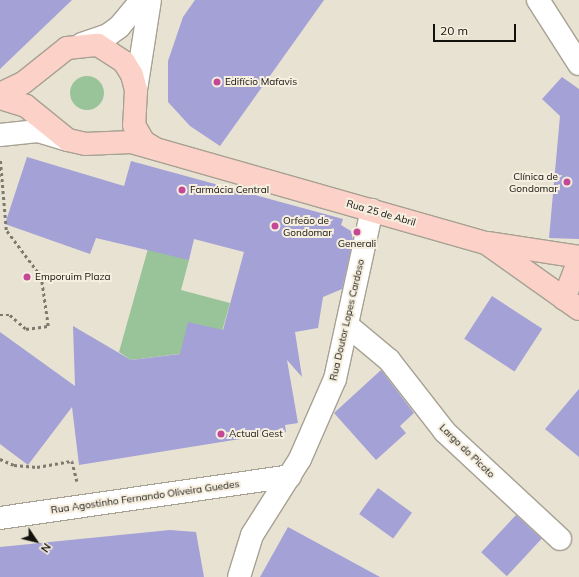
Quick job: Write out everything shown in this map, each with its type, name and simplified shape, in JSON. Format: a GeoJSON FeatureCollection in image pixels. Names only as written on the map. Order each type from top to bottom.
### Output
{"type":"FeatureCollection","features":[{"type":"Feature","properties":{"kind":"main road","name":"Rua 25 de Abril"},"geometry":{"type":"LineString","coordinates":[[0,94],[23,83],[47,62],[67,48],[82,44],[98,45],[124,62],[132,75],[137,133],[152,147],[167,152]]}},
{"type":"Feature","properties":{"kind":"main road","name":"Rua 25 de Abril"},"geometry":{"type":"LineString","coordinates":[[47,62],[37,85],[37,102],[43,118],[53,131],[68,140],[85,144],[101,141],[131,142],[486,243],[571,304]]}},
{"type":"Feature","properties":{"kind":"main road","name":"Rua 25 de Abril"},"geometry":{"type":"LineString","coordinates":[[0,98],[14,100],[43,118]]}},
{"type":"Feature","properties":{"kind":"main road","name":"Rua 25 de Abril"},"geometry":{"type":"LineString","coordinates":[[101,141],[117,133],[135,98]]}},
{"type":"Feature","properties":{"kind":"main road"},"geometry":{"type":"LineString","coordinates":[[486,243],[579,257]]}},
{"type":"Feature","properties":{"kind":"main road"},"geometry":{"type":"LineString","coordinates":[[571,304],[579,260]]}},
{"type":"Feature","properties":{"kind":"street"},"geometry":{"type":"LineString","coordinates":[[82,44],[114,31],[142,0]]}},
{"type":"Feature","properties":{"kind":"street"},"geometry":{"type":"LineString","coordinates":[[135,98],[150,0]]}},
{"type":"Feature","properties":{"kind":"street"},"geometry":{"type":"LineString","coordinates":[[538,0],[579,64]]}},
{"type":"Feature","properties":{"kind":"street"},"geometry":{"type":"LineString","coordinates":[[0,135],[38,131],[68,140]]}},
{"type":"Feature","properties":{"kind":"street","name":"Rua Doutor Lopes Cardoso"},"geometry":{"type":"LineString","coordinates":[[239,577],[252,535],[300,459],[335,379],[372,210]]}},
{"type":"Feature","properties":{"kind":"street","name":"Largo do Picoto"},"geometry":{"type":"LineString","coordinates":[[347,325],[389,360],[445,432],[560,539]]}},
{"type":"Feature","properties":{"kind":"street","name":"Rua Agostinho Fernando Oliveira Guedes"},"geometry":{"type":"LineString","coordinates":[[0,518],[290,476]]}},
{"type":"Feature","properties":{"kind":"path"},"geometry":{"type":"LineString","coordinates":[[0,159],[6,230],[41,277],[48,326],[26,329],[10,315],[0,316]]}},
{"type":"Feature","properties":{"kind":"path"},"geometry":{"type":"LineString","coordinates":[[0,459],[14,465],[37,467],[72,461],[83,506]]}},
{"type":"Feature","properties":{"kind":"green space"},"geometry":{"type":"Polygon","coordinates":[[[84,76],[90,76],[99,81],[103,87],[103,99],[99,105],[90,110],[84,110],[75,105],[70,96],[70,90],[75,81],[84,76]]]}},
{"type":"Feature","properties":{"kind":"green space"},"geometry":{"type":"Polygon","coordinates":[[[149,245],[189,260],[181,290],[230,303],[217,349],[131,360],[119,352],[149,245]]]}},
{"type":"Feature","properties":{"kind":"building"},"geometry":{"type":"Polygon","coordinates":[[[0,0],[72,0],[0,69],[0,0]]]}},
{"type":"Feature","properties":{"kind":"building","name":"Edifício Mafavis"},"geometry":{"type":"Polygon","coordinates":[[[195,0],[324,0],[220,146],[190,126],[168,102],[168,61],[183,17],[195,0]]]}},
{"type":"Feature","properties":{"kind":"building","name":"Clínica de Gondomar"},"geometry":{"type":"Polygon","coordinates":[[[562,77],[579,89],[579,239],[549,238],[560,116],[542,99],[562,77]]]}},
{"type":"Feature","properties":{"kind":"building"},"geometry":{"type":"Polygon","coordinates":[[[27,157],[124,186],[131,161],[343,219],[341,225],[351,231],[353,240],[342,289],[323,297],[318,328],[295,332],[302,377],[287,360],[298,423],[285,425],[286,432],[257,437],[248,430],[240,439],[79,465],[72,407],[28,465],[0,444],[0,332],[75,386],[73,326],[131,360],[180,354],[188,322],[223,330],[244,252],[194,239],[189,260],[96,238],[90,254],[5,224],[27,157]]]}},
{"type":"Feature","properties":{"kind":"building"},"geometry":{"type":"Polygon","coordinates":[[[492,296],[542,329],[515,371],[464,339],[492,296]]]}},
{"type":"Feature","properties":{"kind":"building"},"geometry":{"type":"Polygon","coordinates":[[[381,370],[414,413],[400,426],[406,433],[376,460],[334,413],[381,370]]]}},
{"type":"Feature","properties":{"kind":"building"},"geometry":{"type":"Polygon","coordinates":[[[579,389],[579,457],[545,429],[579,389]]]}},
{"type":"Feature","properties":{"kind":"building"},"geometry":{"type":"Polygon","coordinates":[[[378,488],[412,513],[393,539],[359,514],[378,488]]]}},
{"type":"Feature","properties":{"kind":"building"},"geometry":{"type":"Polygon","coordinates":[[[516,515],[542,539],[507,576],[481,552],[516,515]]]}},
{"type":"Feature","properties":{"kind":"building"},"geometry":{"type":"Polygon","coordinates":[[[288,527],[380,577],[260,577],[288,527]]]}},
{"type":"Feature","properties":{"kind":"building"},"geometry":{"type":"Polygon","coordinates":[[[170,530],[196,532],[204,577],[0,577],[0,547],[170,530]]]}},
{"type":"Feature","properties":{"kind":"place","name":"Edifício Mafavis"},"geometry":{"type":"Point","coordinates":[217,82]}},
{"type":"Feature","properties":{"kind":"place","name":"Clínica de Gondomar"},"geometry":{"type":"Point","coordinates":[567,182]}},
{"type":"Feature","properties":{"kind":"place","name":"Farmácia Central"},"geometry":{"type":"Point","coordinates":[182,190]}},
{"type":"Feature","properties":{"kind":"place","name":"Orfeão de Gondomar"},"geometry":{"type":"Point","coordinates":[275,226]}},
{"type":"Feature","properties":{"kind":"place","name":"Generali"},"geometry":{"type":"Point","coordinates":[357,232]}},
{"type":"Feature","properties":{"kind":"place","name":"Emporuim Plaza"},"geometry":{"type":"Point","coordinates":[27,277]}},
{"type":"Feature","properties":{"kind":"place","name":"Actual Gest"},"geometry":{"type":"Point","coordinates":[221,434]}}]}
